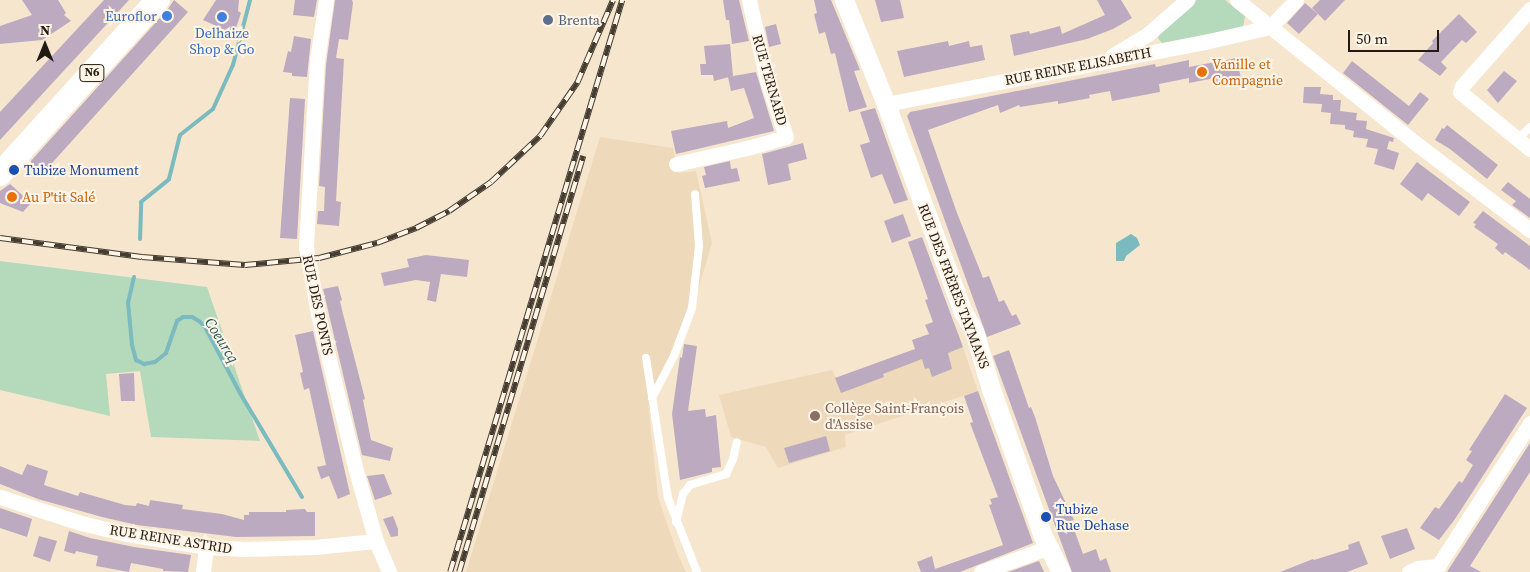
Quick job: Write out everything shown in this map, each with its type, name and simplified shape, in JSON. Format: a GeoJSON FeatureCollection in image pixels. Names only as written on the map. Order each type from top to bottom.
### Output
{"type":"FeatureCollection","features":[{"type":"Feature","properties":{"kind":"main road","name":"N6"},"geometry":{"type":"LineString","coordinates":[[1,167],[145,0]]}},
{"type":"Feature","properties":{"kind":"main road","name":"N6"},"geometry":{"type":"LineString","coordinates":[[1,167],[158,0]]}},
{"type":"Feature","properties":{"kind":"street","name":"RUE DES PONTS"},"geometry":{"type":"LineString","coordinates":[[326,0],[317,60],[306,247],[320,324],[376,541],[389,572]]}},
{"type":"Feature","properties":{"kind":"street","name":"RUE TERNARD"},"geometry":{"type":"LineString","coordinates":[[676,164],[786,137],[767,80],[749,0]]}},
{"type":"Feature","properties":{"kind":"street","name":"RUE DES FRÈRES TAYMANS"},"geometry":{"type":"LineString","coordinates":[[844,0],[886,104],[962,310],[974,331],[991,389],[1047,548],[1061,572]]}},
{"type":"Feature","properties":{"kind":"street"},"geometry":{"type":"LineString","coordinates":[[1104,61],[1148,34],[1187,0]]}},
{"type":"Feature","properties":{"kind":"street"},"geometry":{"type":"LineString","coordinates":[[1237,0],[1418,145],[1530,230]]}},
{"type":"Feature","properties":{"kind":"street"},"geometry":{"type":"LineString","coordinates":[[1270,27],[1296,0]]}},
{"type":"Feature","properties":{"kind":"street"},"geometry":{"type":"LineString","coordinates":[[1530,9],[1462,86],[1460,92],[1530,150]]}},
{"type":"Feature","properties":{"kind":"street","name":"RUE REINE ELISABETH"},"geometry":{"type":"LineString","coordinates":[[886,104],[1270,27]]}},
{"type":"Feature","properties":{"kind":"street"},"geometry":{"type":"LineString","coordinates":[[1408,572],[1418,568],[1436,569],[1530,423]]}},
{"type":"Feature","properties":{"kind":"street","name":"RUE REINE ASTRID"},"geometry":{"type":"LineString","coordinates":[[0,497],[81,524],[127,534],[206,547],[241,549],[315,547],[376,541]]}},
{"type":"Feature","properties":{"kind":"street"},"geometry":{"type":"LineString","coordinates":[[204,572],[206,547]]}},
{"type":"Feature","properties":{"kind":"street"},"geometry":{"type":"LineString","coordinates":[[981,572],[1047,548]]}},
{"type":"Feature","properties":{"kind":"lane"},"geometry":{"type":"LineString","coordinates":[[1517,140],[1530,127]]}},
{"type":"Feature","properties":{"kind":"lane"},"geometry":{"type":"LineString","coordinates":[[652,398],[674,356],[692,308],[699,246],[695,194]]}},
{"type":"Feature","properties":{"kind":"lane"},"geometry":{"type":"LineString","coordinates":[[646,358],[668,498],[697,572]]}},
{"type":"Feature","properties":{"kind":"lane"},"geometry":{"type":"LineString","coordinates":[[676,522],[683,494],[690,485],[726,474],[733,459],[736,442]]}},
{"type":"Feature","properties":{"kind":"shaded area"},"geometry":{"type":"Polygon","coordinates":[[[600,137],[673,148],[678,173],[696,171],[712,243],[683,341],[649,411],[658,497],[678,555],[686,572],[466,572],[600,137]]]}},
{"type":"Feature","properties":{"kind":"shaded area","name":"Collège Saint-François d'Assise"},"geometry":{"type":"Polygon","coordinates":[[[958,333],[978,391],[845,435],[846,447],[778,468],[766,447],[731,437],[719,395],[832,370],[836,378],[958,333]]]}},
{"type":"Feature","properties":{"kind":"green space"},"geometry":{"type":"Polygon","coordinates":[[[1197,0],[1225,0],[1245,16],[1243,27],[1162,43],[1158,38],[1160,32],[1197,0]]]}},
{"type":"Feature","properties":{"kind":"green space"},"geometry":{"type":"Polygon","coordinates":[[[0,261],[207,287],[260,441],[151,437],[140,371],[106,374],[110,416],[0,390],[0,261]]]}},
{"type":"Feature","properties":{"kind":"water"},"geometry":{"type":"Polygon","coordinates":[[[1131,234],[1137,238],[1140,245],[1126,256],[1124,261],[1116,261],[1116,243],[1131,234]]]}},
{"type":"Feature","properties":{"kind":"building"},"geometry":{"type":"Polygon","coordinates":[[[22,0],[58,0],[66,13],[64,15],[71,21],[42,40],[0,44],[0,26],[32,15],[22,0]]]}},
{"type":"Feature","properties":{"kind":"building"},"geometry":{"type":"Polygon","coordinates":[[[104,0],[129,0],[0,140],[0,112],[104,0]]]}},
{"type":"Feature","properties":{"kind":"building"},"geometry":{"type":"Polygon","coordinates":[[[174,0],[188,12],[44,172],[37,172],[30,162],[174,0]]]}},
{"type":"Feature","properties":{"kind":"building","name":"Delhaize Shop & Go"},"geometry":{"type":"Polygon","coordinates":[[[216,0],[239,0],[238,11],[241,13],[234,34],[203,20],[216,0]]]}},
{"type":"Feature","properties":{"kind":"building"},"geometry":{"type":"Polygon","coordinates":[[[295,0],[317,0],[314,17],[293,15],[295,0]]]}},
{"type":"Feature","properties":{"kind":"building"},"geometry":{"type":"Polygon","coordinates":[[[335,0],[352,0],[353,3],[348,40],[339,39],[336,58],[344,59],[336,201],[341,202],[339,226],[317,224],[318,211],[324,211],[325,187],[319,186],[326,65],[335,0]]]}},
{"type":"Feature","properties":{"kind":"building"},"geometry":{"type":"Polygon","coordinates":[[[723,0],[739,0],[749,41],[732,44],[729,20],[726,20],[723,0]]]}},
{"type":"Feature","properties":{"kind":"building"},"geometry":{"type":"Polygon","coordinates":[[[814,0],[831,0],[860,70],[854,71],[867,107],[849,112],[835,53],[831,54],[825,32],[819,34],[814,14],[817,13],[814,0]]]}},
{"type":"Feature","properties":{"kind":"building"},"geometry":{"type":"Polygon","coordinates":[[[875,0],[900,0],[904,18],[881,22],[875,0]]]}},
{"type":"Feature","properties":{"kind":"building"},"geometry":{"type":"Polygon","coordinates":[[[1097,0],[1121,0],[1132,18],[1113,29],[1087,39],[1014,56],[1010,35],[1029,31],[1030,34],[1060,26],[1062,34],[1105,15],[1097,0]]]}},
{"type":"Feature","properties":{"kind":"building"},"geometry":{"type":"Polygon","coordinates":[[[1320,0],[1345,0],[1325,21],[1312,8],[1320,0]]]}},
{"type":"Feature","properties":{"kind":"building"},"geometry":{"type":"Polygon","coordinates":[[[1305,3],[1318,14],[1299,34],[1287,23],[1305,3]]]}},
{"type":"Feature","properties":{"kind":"building"},"geometry":{"type":"Polygon","coordinates":[[[1459,14],[1477,32],[1466,43],[1462,40],[1441,62],[1447,68],[1440,76],[1418,60],[1433,43],[1432,41],[1459,14]]]}},
{"type":"Feature","properties":{"kind":"building"},"geometry":{"type":"Polygon","coordinates":[[[776,24],[781,44],[769,47],[765,27],[776,24]]]}},
{"type":"Feature","properties":{"kind":"building"},"geometry":{"type":"Polygon","coordinates":[[[294,36],[311,39],[307,77],[292,76],[292,73],[283,72],[288,51],[291,52],[294,36]]]}},
{"type":"Feature","properties":{"kind":"building"},"geometry":{"type":"Polygon","coordinates":[[[948,41],[949,46],[969,41],[970,47],[982,45],[985,60],[904,77],[897,51],[948,41]]]}},
{"type":"Feature","properties":{"kind":"building"},"geometry":{"type":"Polygon","coordinates":[[[730,44],[733,76],[714,81],[713,75],[701,75],[700,64],[706,64],[704,46],[730,44]]]}},
{"type":"Feature","properties":{"kind":"building"},"geometry":{"type":"Polygon","coordinates":[[[1237,58],[1241,79],[1217,83],[1215,78],[1189,83],[1189,78],[1159,84],[1160,92],[1112,101],[1110,91],[1089,95],[1090,98],[1058,104],[1058,101],[1020,107],[1019,105],[1000,113],[998,105],[928,130],[957,213],[983,278],[989,276],[999,302],[1004,300],[1012,316],[1016,314],[1021,324],[987,337],[907,116],[910,112],[1155,64],[1156,67],[1189,60],[1189,67],[1237,58]]]}},
{"type":"Feature","properties":{"kind":"building"},"geometry":{"type":"Polygon","coordinates":[[[1352,61],[1409,106],[1420,92],[1429,99],[1408,125],[1343,73],[1352,61]]]}},
{"type":"Feature","properties":{"kind":"building"},"geometry":{"type":"Polygon","coordinates":[[[1504,71],[1517,81],[1498,103],[1487,90],[1504,71]]]}},
{"type":"Feature","properties":{"kind":"building"},"geometry":{"type":"Polygon","coordinates":[[[756,72],[774,131],[676,154],[671,131],[727,121],[728,128],[754,118],[744,88],[731,91],[728,77],[756,72]]]}},
{"type":"Feature","properties":{"kind":"building"},"geometry":{"type":"Polygon","coordinates":[[[1304,87],[1321,87],[1320,94],[1333,95],[1333,100],[1341,100],[1340,111],[1357,113],[1356,120],[1367,121],[1366,129],[1394,138],[1393,142],[1389,141],[1387,149],[1399,153],[1394,170],[1374,164],[1378,149],[1366,147],[1368,139],[1353,137],[1354,131],[1345,129],[1345,125],[1330,124],[1331,113],[1321,112],[1322,104],[1303,103],[1304,87]]]}},
{"type":"Feature","properties":{"kind":"building"},"geometry":{"type":"Polygon","coordinates":[[[290,98],[305,99],[297,239],[280,238],[290,98]]]}},
{"type":"Feature","properties":{"kind":"building"},"geometry":{"type":"Polygon","coordinates":[[[875,108],[908,200],[894,204],[882,174],[871,178],[860,145],[870,142],[860,112],[875,108]]]}},
{"type":"Feature","properties":{"kind":"building"},"geometry":{"type":"Polygon","coordinates":[[[1447,125],[1498,165],[1487,179],[1450,149],[1435,140],[1442,128],[1444,129],[1447,125]]]}},
{"type":"Feature","properties":{"kind":"building"},"geometry":{"type":"Polygon","coordinates":[[[803,143],[807,159],[788,164],[791,180],[768,185],[762,154],[803,143]]]}},
{"type":"Feature","properties":{"kind":"building"},"geometry":{"type":"Polygon","coordinates":[[[730,161],[731,169],[737,168],[740,181],[705,188],[702,176],[706,175],[704,167],[730,161]]]}},
{"type":"Feature","properties":{"kind":"building"},"geometry":{"type":"Polygon","coordinates":[[[1417,162],[1470,202],[1459,216],[1428,193],[1422,201],[1400,184],[1417,162]]]}},
{"type":"Feature","properties":{"kind":"building"},"geometry":{"type":"Polygon","coordinates":[[[1508,182],[1530,199],[1530,218],[1512,205],[1516,201],[1501,190],[1508,182]]]}},
{"type":"Feature","properties":{"kind":"building","name":"Au P'tit Salé"},"geometry":{"type":"Polygon","coordinates":[[[10,184],[31,203],[23,212],[0,203],[0,191],[10,184]]]}},
{"type":"Feature","properties":{"kind":"building"},"geometry":{"type":"Polygon","coordinates":[[[1483,211],[1530,246],[1530,270],[1505,252],[1503,255],[1495,248],[1498,244],[1474,227],[1476,224],[1473,223],[1483,211]]]}},
{"type":"Feature","properties":{"kind":"building"},"geometry":{"type":"Polygon","coordinates":[[[903,214],[911,236],[892,243],[884,221],[903,214]]]}},
{"type":"Feature","properties":{"kind":"building"},"geometry":{"type":"Polygon","coordinates":[[[922,237],[963,347],[948,353],[952,369],[932,377],[929,368],[925,369],[922,359],[883,374],[884,377],[841,393],[835,378],[915,349],[912,340],[929,334],[925,325],[933,322],[925,300],[928,299],[908,242],[922,237]]]}},
{"type":"Feature","properties":{"kind":"building"},"geometry":{"type":"Polygon","coordinates":[[[426,255],[469,260],[467,277],[441,274],[436,302],[427,300],[430,282],[416,280],[384,286],[381,273],[409,267],[407,259],[426,255]]]}},
{"type":"Feature","properties":{"kind":"building"},"geometry":{"type":"Polygon","coordinates":[[[338,286],[342,300],[340,301],[342,310],[365,399],[363,400],[371,440],[393,448],[390,461],[362,455],[323,289],[338,286]]]}},
{"type":"Feature","properties":{"kind":"building"},"geometry":{"type":"Polygon","coordinates":[[[313,331],[350,494],[338,499],[329,476],[321,479],[317,467],[326,465],[309,388],[304,390],[300,373],[303,372],[295,335],[313,331]]]}},
{"type":"Feature","properties":{"kind":"building"},"geometry":{"type":"Polygon","coordinates":[[[684,344],[697,346],[688,411],[705,409],[706,417],[716,415],[721,467],[712,468],[712,472],[680,480],[672,414],[680,357],[682,358],[684,344]]]}},
{"type":"Feature","properties":{"kind":"building"},"geometry":{"type":"Polygon","coordinates":[[[1009,350],[1029,408],[1031,407],[1035,417],[1053,476],[1074,520],[1071,521],[1083,554],[1096,549],[1100,561],[1106,558],[1111,572],[1072,572],[993,356],[1009,350]]]}},
{"type":"Feature","properties":{"kind":"building"},"geometry":{"type":"Polygon","coordinates":[[[134,373],[135,401],[121,401],[119,374],[134,373]]]}},
{"type":"Feature","properties":{"kind":"building"},"geometry":{"type":"Polygon","coordinates":[[[978,391],[1033,543],[960,572],[921,572],[917,562],[932,556],[935,569],[1003,545],[989,505],[992,504],[990,499],[998,497],[970,423],[973,422],[964,396],[978,391]]]}},
{"type":"Feature","properties":{"kind":"building"},"geometry":{"type":"Polygon","coordinates":[[[1505,394],[1527,408],[1455,519],[1439,540],[1420,528],[1435,507],[1439,509],[1459,481],[1462,483],[1473,465],[1466,460],[1472,451],[1469,450],[1505,394]]]}},
{"type":"Feature","properties":{"kind":"building"},"geometry":{"type":"Polygon","coordinates":[[[826,436],[830,451],[789,463],[784,448],[826,436]]]}},
{"type":"Feature","properties":{"kind":"building"},"geometry":{"type":"Polygon","coordinates":[[[1530,443],[1530,472],[1470,566],[1481,572],[1447,572],[1530,443]]]}},
{"type":"Feature","properties":{"kind":"building"},"geometry":{"type":"Polygon","coordinates":[[[27,464],[48,471],[44,485],[78,496],[80,492],[125,505],[136,506],[137,503],[149,506],[150,500],[183,505],[182,509],[222,514],[244,520],[244,515],[249,515],[249,512],[286,512],[286,510],[305,509],[307,512],[315,512],[315,536],[236,537],[137,525],[38,499],[0,484],[0,466],[22,475],[27,464]]]}},
{"type":"Feature","properties":{"kind":"building"},"geometry":{"type":"Polygon","coordinates":[[[384,474],[392,494],[375,500],[367,476],[384,474]]]}},
{"type":"Feature","properties":{"kind":"building"},"geometry":{"type":"Polygon","coordinates":[[[0,508],[32,519],[27,537],[0,528],[0,508]]]}},
{"type":"Feature","properties":{"kind":"building"},"geometry":{"type":"Polygon","coordinates":[[[393,516],[398,529],[398,536],[391,537],[383,519],[393,516]]]}},
{"type":"Feature","properties":{"kind":"building"},"geometry":{"type":"Polygon","coordinates":[[[1407,528],[1415,549],[1390,559],[1381,536],[1407,528]]]}},
{"type":"Feature","properties":{"kind":"building"},"geometry":{"type":"Polygon","coordinates":[[[69,531],[90,538],[134,547],[191,555],[188,572],[163,571],[163,569],[131,563],[129,572],[96,566],[98,556],[76,551],[75,554],[64,551],[69,531]]]}},
{"type":"Feature","properties":{"kind":"building"},"geometry":{"type":"Polygon","coordinates":[[[39,536],[57,541],[50,562],[33,556],[39,536]]]}},
{"type":"Feature","properties":{"kind":"building"},"geometry":{"type":"Polygon","coordinates":[[[1359,541],[1368,564],[1347,572],[1280,572],[1313,559],[1349,549],[1348,545],[1359,541]]]}},
{"type":"Feature","properties":{"kind":"building"},"geometry":{"type":"Polygon","coordinates":[[[1039,561],[1044,572],[1008,572],[1039,561]]]}},
{"type":"Feature","properties":{"kind":"waterway","name":"Coeurcq"},"geometry":{"type":"LineString","coordinates":[[140,239],[141,202],[169,179],[180,135],[213,109],[233,65],[250,0]]}},
{"type":"Feature","properties":{"kind":"waterway","name":"Coeurcq"},"geometry":{"type":"LineString","coordinates":[[134,277],[128,302],[132,345],[136,360],[144,364],[155,362],[166,353],[177,321],[183,317],[192,317],[199,321],[205,327],[240,393],[302,497]]}},
{"type":"Feature","properties":{"kind":"railway"},"geometry":{"type":"LineString","coordinates":[[0,238],[142,257],[245,265],[319,258],[377,243],[416,228],[449,211],[491,182],[540,136],[577,83],[613,0]]}},
{"type":"Feature","properties":{"kind":"railway"},"geometry":{"type":"LineString","coordinates":[[450,572],[622,0]]}},
{"type":"Feature","properties":{"kind":"railway"},"geometry":{"type":"LineString","coordinates":[[459,572],[583,156]]}},
{"type":"Feature","properties":{"kind":"place","name":"Euroflor"},"geometry":{"type":"Point","coordinates":[167,16]}},
{"type":"Feature","properties":{"kind":"place","name":"Delhaize Shop & Go"},"geometry":{"type":"Point","coordinates":[222,17]}},
{"type":"Feature","properties":{"kind":"place","name":"Brenta"},"geometry":{"type":"Point","coordinates":[548,20]}},
{"type":"Feature","properties":{"kind":"place","name":"Vanille et Compagnie"},"geometry":{"type":"Point","coordinates":[1202,72]}},
{"type":"Feature","properties":{"kind":"place","name":"Tubize Monument"},"geometry":{"type":"Point","coordinates":[14,170]}},
{"type":"Feature","properties":{"kind":"place","name":"Au P'tit Salé"},"geometry":{"type":"Point","coordinates":[12,197]}},
{"type":"Feature","properties":{"kind":"place","name":"Collège Saint-François d'Assise"},"geometry":{"type":"Point","coordinates":[815,416]}},
{"type":"Feature","properties":{"kind":"place","name":"Tubize Rue Dehase"},"geometry":{"type":"Point","coordinates":[1046,517]}}]}
